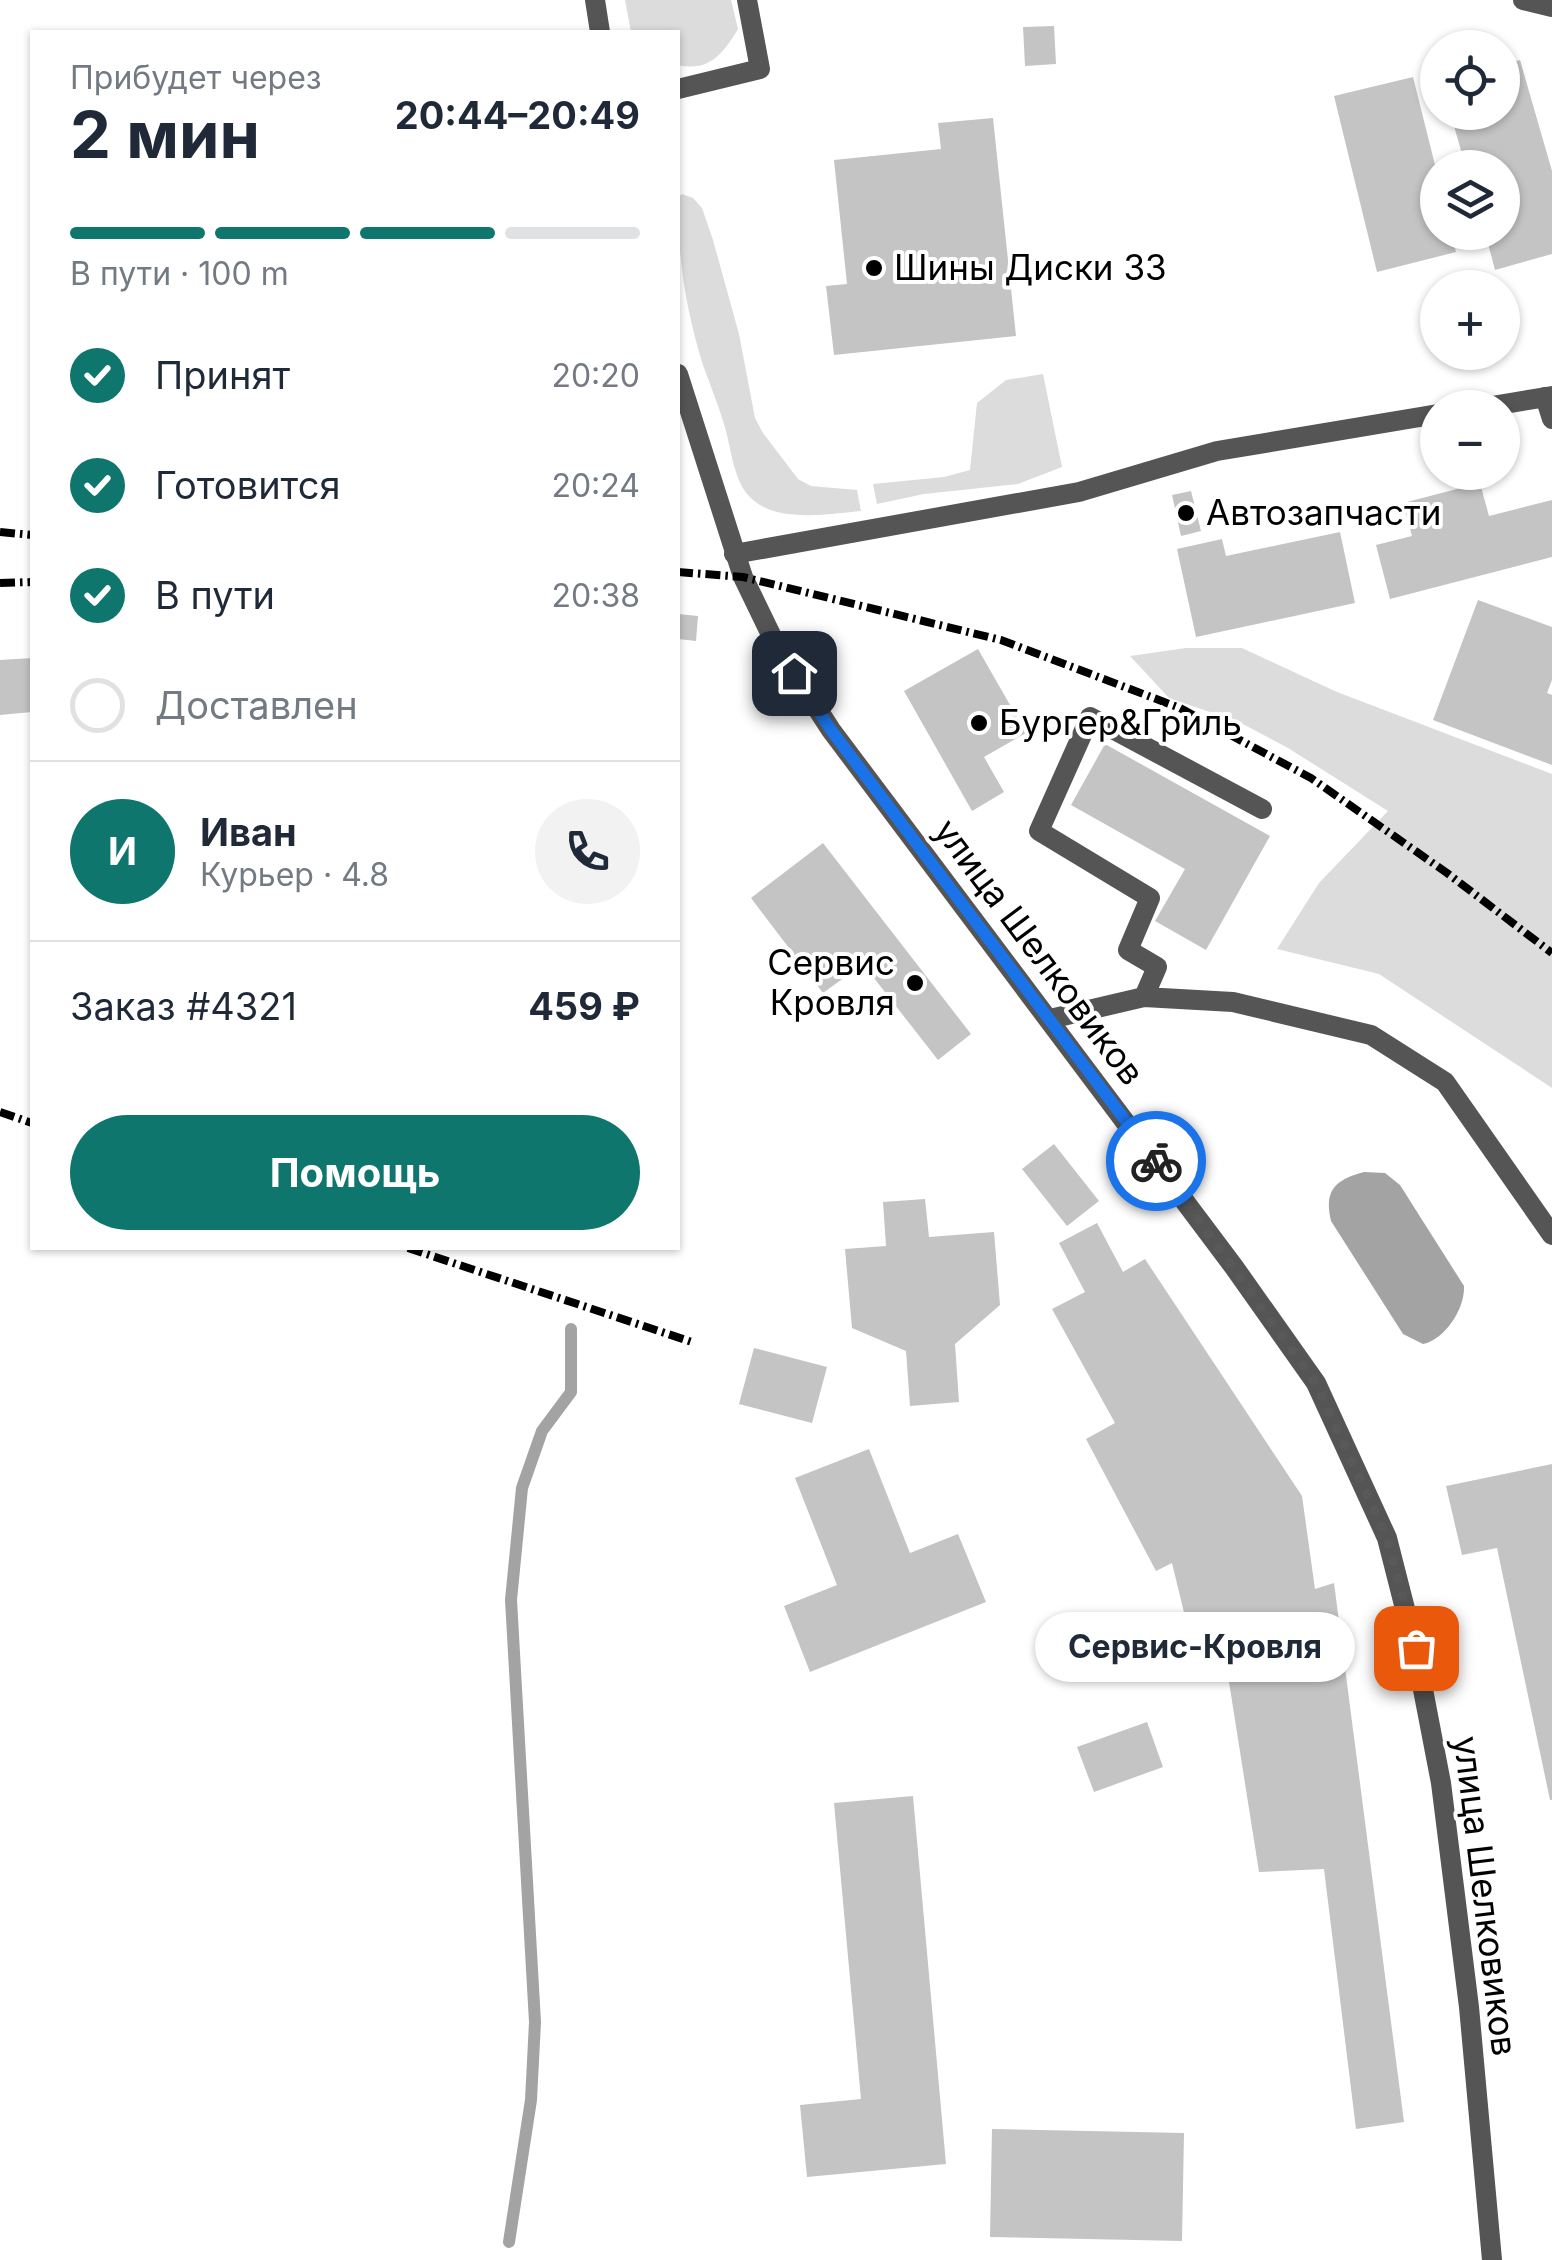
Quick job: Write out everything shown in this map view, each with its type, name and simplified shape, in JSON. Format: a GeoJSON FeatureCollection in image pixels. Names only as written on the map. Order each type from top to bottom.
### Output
{"type":"FeatureCollection","features":[{"type":"Feature","properties":{"kind":"street"},"geometry":{"type":"LineString","coordinates":[[595,0],[600,30]]}},
{"type":"Feature","properties":{"kind":"street"},"geometry":{"type":"LineString","coordinates":[[680,89],[760,69],[746,0]]}},
{"type":"Feature","properties":{"kind":"street"},"geometry":{"type":"LineString","coordinates":[[1523,0],[1552,7]]}},
{"type":"Feature","properties":{"kind":"street","name":"улица Шелковиков"},"geometry":{"type":"LineString","coordinates":[[680,380],[734,554],[776,645],[831,730],[1050,1019],[1316,1384],[1387,1538],[1416,1648],[1441,1783],[1469,2007],[1492,2260]]}},
{"type":"Feature","properties":{"kind":"street"},"geometry":{"type":"LineString","coordinates":[[1520,401],[1549,396],[1552,419]]}},
{"type":"Feature","properties":{"kind":"street"},"geometry":{"type":"LineString","coordinates":[[734,554],[1080,492],[1217,451],[1420,417]]}},
{"type":"Feature","properties":{"kind":"street"},"geometry":{"type":"LineString","coordinates":[[1144,997],[1157,967],[1128,950],[1150,898],[1039,831],[1090,717],[1262,808]]}},
{"type":"Feature","properties":{"kind":"street"},"geometry":{"type":"LineString","coordinates":[[1050,1019],[1144,997],[1233,1002],[1371,1035],[1445,1082],[1552,1235]]}},
{"type":"Feature","properties":{"kind":"shaded area"},"geometry":{"type":"Polygon","coordinates":[[[625,0],[731,0],[738,29],[714,59],[698,66],[680,65],[680,30],[631,30],[625,0]]]}},
{"type":"Feature","properties":{"kind":"shaded area"},"geometry":{"type":"Polygon","coordinates":[[[680,196],[693,198],[702,208],[739,334],[755,418],[763,433],[798,479],[811,486],[857,490],[861,511],[787,514],[760,505],[744,489],[687,303],[680,250],[680,196]]]}},
{"type":"Feature","properties":{"kind":"shaded area"},"geometry":{"type":"Polygon","coordinates":[[[1043,374],[1062,467],[1018,484],[924,494],[877,504],[873,484],[944,477],[970,470],[977,403],[1006,380],[1043,374]]]}},
{"type":"Feature","properties":{"kind":"shaded area"},"geometry":{"type":"Polygon","coordinates":[[[1186,648],[1242,648],[1337,692],[1552,774],[1552,1088],[1379,974],[1277,949],[1319,883],[1388,811],[1239,722],[1169,698],[1130,656],[1186,648]]]}},
{"type":"Feature","properties":{"kind":"shaded area"},"geometry":{"type":"Polygon","coordinates":[[[1364,1172],[1385,1173],[1400,1185],[1464,1286],[1452,1322],[1439,1336],[1423,1344],[1403,1334],[1331,1221],[1329,1202],[1334,1188],[1364,1172]]]}},
{"type":"Feature","properties":{"kind":"building"},"geometry":{"type":"Polygon","coordinates":[[[1054,26],[1056,64],[1025,66],[1023,27],[1054,26]]]}},
{"type":"Feature","properties":{"kind":"building"},"geometry":{"type":"Polygon","coordinates":[[[1520,60],[1552,171],[1552,254],[1495,270],[1490,250],[1520,250],[1520,150],[1461,150],[1455,130],[1520,130],[1520,60]]]}},
{"type":"Feature","properties":{"kind":"building"},"geometry":{"type":"Polygon","coordinates":[[[1413,77],[1420,105],[1420,130],[1426,130],[1431,150],[1420,150],[1420,250],[1456,252],[1377,272],[1334,96],[1413,77]]]}},
{"type":"Feature","properties":{"kind":"building"},"geometry":{"type":"Polygon","coordinates":[[[993,118],[1016,336],[834,355],[826,286],[847,284],[834,160],[941,149],[938,123],[993,118]]]}},
{"type":"Feature","properties":{"kind":"building"},"geometry":{"type":"Polygon","coordinates":[[[1453,490],[1482,490],[1489,516],[1552,500],[1552,557],[1390,599],[1376,545],[1412,536],[1403,503],[1453,490]]]}},
{"type":"Feature","properties":{"kind":"building","name":"Автозапчасти"},"geometry":{"type":"Polygon","coordinates":[[[1191,491],[1201,531],[1181,536],[1172,495],[1191,491]]]}},
{"type":"Feature","properties":{"kind":"building"},"geometry":{"type":"Polygon","coordinates":[[[1340,532],[1355,603],[1196,637],[1177,549],[1222,539],[1226,556],[1340,532]]]}},
{"type":"Feature","properties":{"kind":"building"},"geometry":{"type":"Polygon","coordinates":[[[1478,600],[1552,627],[1552,680],[1547,693],[1552,695],[1552,765],[1433,720],[1478,600]]]}},
{"type":"Feature","properties":{"kind":"building"},"geometry":{"type":"Polygon","coordinates":[[[680,614],[698,616],[696,641],[680,639],[680,614]]]}},
{"type":"Feature","properties":{"kind":"building"},"geometry":{"type":"Polygon","coordinates":[[[978,649],[1026,733],[984,757],[1004,792],[972,811],[904,691],[978,649]]]}},
{"type":"Feature","properties":{"kind":"building"},"geometry":{"type":"Polygon","coordinates":[[[30,658],[30,712],[0,715],[0,660],[30,658]]]}},
{"type":"Feature","properties":{"kind":"building"},"geometry":{"type":"Polygon","coordinates":[[[1105,744],[1270,836],[1206,950],[1155,921],[1185,869],[1071,805],[1105,744]]]}},
{"type":"Feature","properties":{"kind":"building"},"geometry":{"type":"Polygon","coordinates":[[[823,843],[971,1034],[938,1060],[863,964],[823,993],[751,898],[823,843]]]}},
{"type":"Feature","properties":{"kind":"building"},"geometry":{"type":"Polygon","coordinates":[[[1054,1144],[1099,1201],[1067,1226],[1022,1169],[1054,1144]]]}},
{"type":"Feature","properties":{"kind":"building"},"geometry":{"type":"Polygon","coordinates":[[[925,1199],[929,1237],[994,1232],[1000,1305],[955,1344],[959,1402],[910,1406],[906,1351],[852,1328],[845,1249],[886,1246],[883,1202],[925,1199]]]}},
{"type":"Feature","properties":{"kind":"building"},"geometry":{"type":"Polygon","coordinates":[[[1097,1223],[1123,1272],[1145,1259],[1302,1496],[1315,1589],[1334,1583],[1404,2122],[1356,2129],[1324,1869],[1259,1872],[1220,1625],[1189,1633],[1172,1563],[1156,1571],[1086,1439],[1115,1423],[1052,1309],[1085,1292],[1059,1243],[1097,1223]]]}},
{"type":"Feature","properties":{"kind":"building"},"geometry":{"type":"Polygon","coordinates":[[[754,1348],[827,1367],[812,1423],[739,1404],[754,1348]]]}},
{"type":"Feature","properties":{"kind":"building"},"geometry":{"type":"Polygon","coordinates":[[[869,1449],[910,1553],[958,1534],[986,1602],[810,1672],[784,1606],[837,1585],[795,1478],[869,1449]]]}},
{"type":"Feature","properties":{"kind":"building"},"geometry":{"type":"Polygon","coordinates":[[[1552,1464],[1550,1800],[1497,1548],[1462,1555],[1446,1486],[1552,1464]]]}},
{"type":"Feature","properties":{"kind":"building"},"geometry":{"type":"Polygon","coordinates":[[[1147,1722],[1163,1767],[1094,1792],[1077,1747],[1147,1722]]]}},
{"type":"Feature","properties":{"kind":"building"},"geometry":{"type":"Polygon","coordinates":[[[913,1796],[946,2164],[807,2177],[800,2105],[861,2099],[834,1803],[913,1796]]]}},
{"type":"Feature","properties":{"kind":"building"},"geometry":{"type":"Polygon","coordinates":[[[992,2129],[1184,2133],[1182,2241],[990,2237],[992,2129]]]}},
{"type":"Feature","properties":{"kind":"waterway"},"geometry":{"type":"LineString","coordinates":[[509,2242],[531,2100],[535,2022],[511,1600],[522,1488],[542,1431],[571,1392],[571,1329]]}},
{"type":"Feature","properties":{"kind":"railway"},"geometry":{"type":"LineString","coordinates":[[0,532],[30,535]]}},
{"type":"Feature","properties":{"kind":"railway"},"geometry":{"type":"LineString","coordinates":[[680,572],[743,577],[1001,640],[1180,708],[1311,778],[1447,873],[1552,953]]}},
{"type":"Feature","properties":{"kind":"railway"},"geometry":{"type":"LineString","coordinates":[[0,583],[30,582]]}},
{"type":"Feature","properties":{"kind":"railway"},"geometry":{"type":"LineString","coordinates":[[0,1112],[30,1122]]}},
{"type":"Feature","properties":{"kind":"railway"},"geometry":{"type":"LineString","coordinates":[[414,1250],[695,1343]]}},
{"type":"Feature","properties":{"kind":"way so far"},"geometry":{"type":"LineString","coordinates":[[1156,1161],[1316,1384],[1387,1538],[1416,1648]]}},
{"type":"Feature","properties":{"kind":"place","name":"Шины Диски 33"},"geometry":{"type":"Point","coordinates":[874,268]}},
{"type":"Feature","properties":{"kind":"place","name":"Автозапчасти"},"geometry":{"type":"Point","coordinates":[1186,513]}},
{"type":"Feature","properties":{"kind":"place","name":"Бургер&Гриль"},"geometry":{"type":"Point","coordinates":[979,723]}},
{"type":"Feature","properties":{"kind":"place","name":"Сервис Кровля"},"geometry":{"type":"Point","coordinates":[915,983]}},
{"type":"Feature","properties":{"kind":"place","name":"Сервис-Кровля"},"geometry":{"type":"Point","coordinates":[1416,1648]}},
{"type":"Feature","properties":{"kind":"route"},"geometry":{"type":"LineString","coordinates":[[794,673],[831,730],[1156,1161]]}}]}
